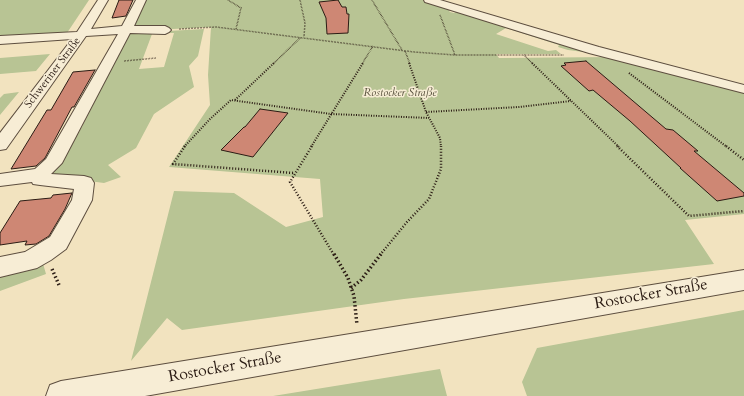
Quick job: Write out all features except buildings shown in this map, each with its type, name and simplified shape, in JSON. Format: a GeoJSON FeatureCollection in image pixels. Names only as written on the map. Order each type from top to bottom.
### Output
{"type":"FeatureCollection","features":[{"type":"Feature","properties":{"kind":"street","name":"Schweriner Straße"},"geometry":{"type":"LineString","coordinates":[[0,145],[82,34],[103,0]]}},
{"type":"Feature","properties":{"kind":"street"},"geometry":{"type":"LineString","coordinates":[[0,180],[40,174],[53,162],[109,62],[141,0]]}},
{"type":"Feature","properties":{"kind":"street"},"geometry":{"type":"LineString","coordinates":[[430,0],[594,50],[744,89]]}},
{"type":"Feature","properties":{"kind":"street"},"geometry":{"type":"LineString","coordinates":[[0,40],[126,29],[165,30]]}},
{"type":"Feature","properties":{"kind":"street"},"geometry":{"type":"LineString","coordinates":[[0,266],[29,260],[43,254],[58,243],[82,200],[84,183],[40,179],[40,174]]}},
{"type":"Feature","properties":{"kind":"street","name":"Rostocker Straße"},"geometry":{"type":"LineString","coordinates":[[61,396],[744,280]]}},
{"type":"Feature","properties":{"kind":"path"},"geometry":{"type":"LineString","coordinates":[[228,0],[240,8],[236,28]]}},
{"type":"Feature","properties":{"kind":"path"},"geometry":{"type":"LineString","coordinates":[[235,100],[303,37],[304,23],[300,0]]}},
{"type":"Feature","properties":{"kind":"path"},"geometry":{"type":"LineString","coordinates":[[351,288],[361,280],[408,222],[429,199],[434,190],[441,169],[442,156],[440,138],[426,112],[403,50],[372,0]]}},
{"type":"Feature","properties":{"kind":"path"},"geometry":{"type":"LineString","coordinates":[[455,54],[439,12],[450,12],[457,8]]}},
{"type":"Feature","properties":{"kind":"path"},"geometry":{"type":"LineString","coordinates":[[165,30],[216,27],[236,28],[403,50],[455,54],[567,55]]}},
{"type":"Feature","properties":{"kind":"path"},"geometry":{"type":"LineString","coordinates":[[358,346],[354,296],[348,278],[290,182],[294,173],[373,46]]}},
{"type":"Feature","properties":{"kind":"path"},"geometry":{"type":"LineString","coordinates":[[524,55],[689,216],[744,211]]}},
{"type":"Feature","properties":{"kind":"path"},"geometry":{"type":"LineString","coordinates":[[109,62],[156,58]]}},
{"type":"Feature","properties":{"kind":"path"},"geometry":{"type":"LineString","coordinates":[[624,68],[744,160]]}},
{"type":"Feature","properties":{"kind":"path"},"geometry":{"type":"LineString","coordinates":[[294,173],[173,164],[186,145],[210,119],[231,100],[331,114],[429,118]]}},
{"type":"Feature","properties":{"kind":"path"},"geometry":{"type":"LineString","coordinates":[[426,112],[519,107],[571,101]]}},
{"type":"Feature","properties":{"kind":"path"},"geometry":{"type":"LineString","coordinates":[[56,277],[59,285]]}},
{"type":"Feature","properties":{"kind":"green space"},"geometry":{"type":"Polygon","coordinates":[[[0,0],[89,0],[65,36],[0,38],[0,0]]]}},
{"type":"Feature","properties":{"kind":"green space","name":"Rostocker Straße"},"geometry":{"type":"Polygon","coordinates":[[[145,0],[426,0],[453,8],[449,11],[450,12],[454,13],[459,10],[591,53],[568,50],[558,47],[559,45],[506,28],[496,34],[548,51],[556,50],[561,54],[496,54],[499,58],[612,57],[744,91],[744,214],[685,220],[714,264],[404,299],[182,330],[167,318],[131,361],[174,191],[234,193],[286,227],[323,217],[320,179],[169,167],[210,105],[208,75],[211,27],[173,29],[134,27],[145,0]]]}},
{"type":"Feature","properties":{"kind":"green space"},"geometry":{"type":"Polygon","coordinates":[[[204,29],[198,56],[189,66],[194,87],[154,114],[136,148],[108,165],[121,177],[104,183],[51,176],[82,127],[130,30],[161,34],[152,34],[139,69],[164,67],[174,33],[168,33],[168,31],[204,29]]]}},
{"type":"Feature","properties":{"kind":"green space"},"geometry":{"type":"Polygon","coordinates":[[[50,54],[36,71],[0,74],[0,58],[50,54]]]}},
{"type":"Feature","properties":{"kind":"green space"},"geometry":{"type":"Polygon","coordinates":[[[19,92],[0,115],[0,98],[4,94],[19,92]]]}},
{"type":"Feature","properties":{"kind":"green space"},"geometry":{"type":"Polygon","coordinates":[[[42,260],[46,274],[0,291],[0,275],[42,260]]]}},
{"type":"Feature","properties":{"kind":"green space"},"geometry":{"type":"Polygon","coordinates":[[[744,310],[744,396],[527,396],[522,382],[537,348],[744,310]]]}},
{"type":"Feature","properties":{"kind":"green space"},"geometry":{"type":"Polygon","coordinates":[[[440,369],[447,396],[273,396],[440,369]]]}}]}
